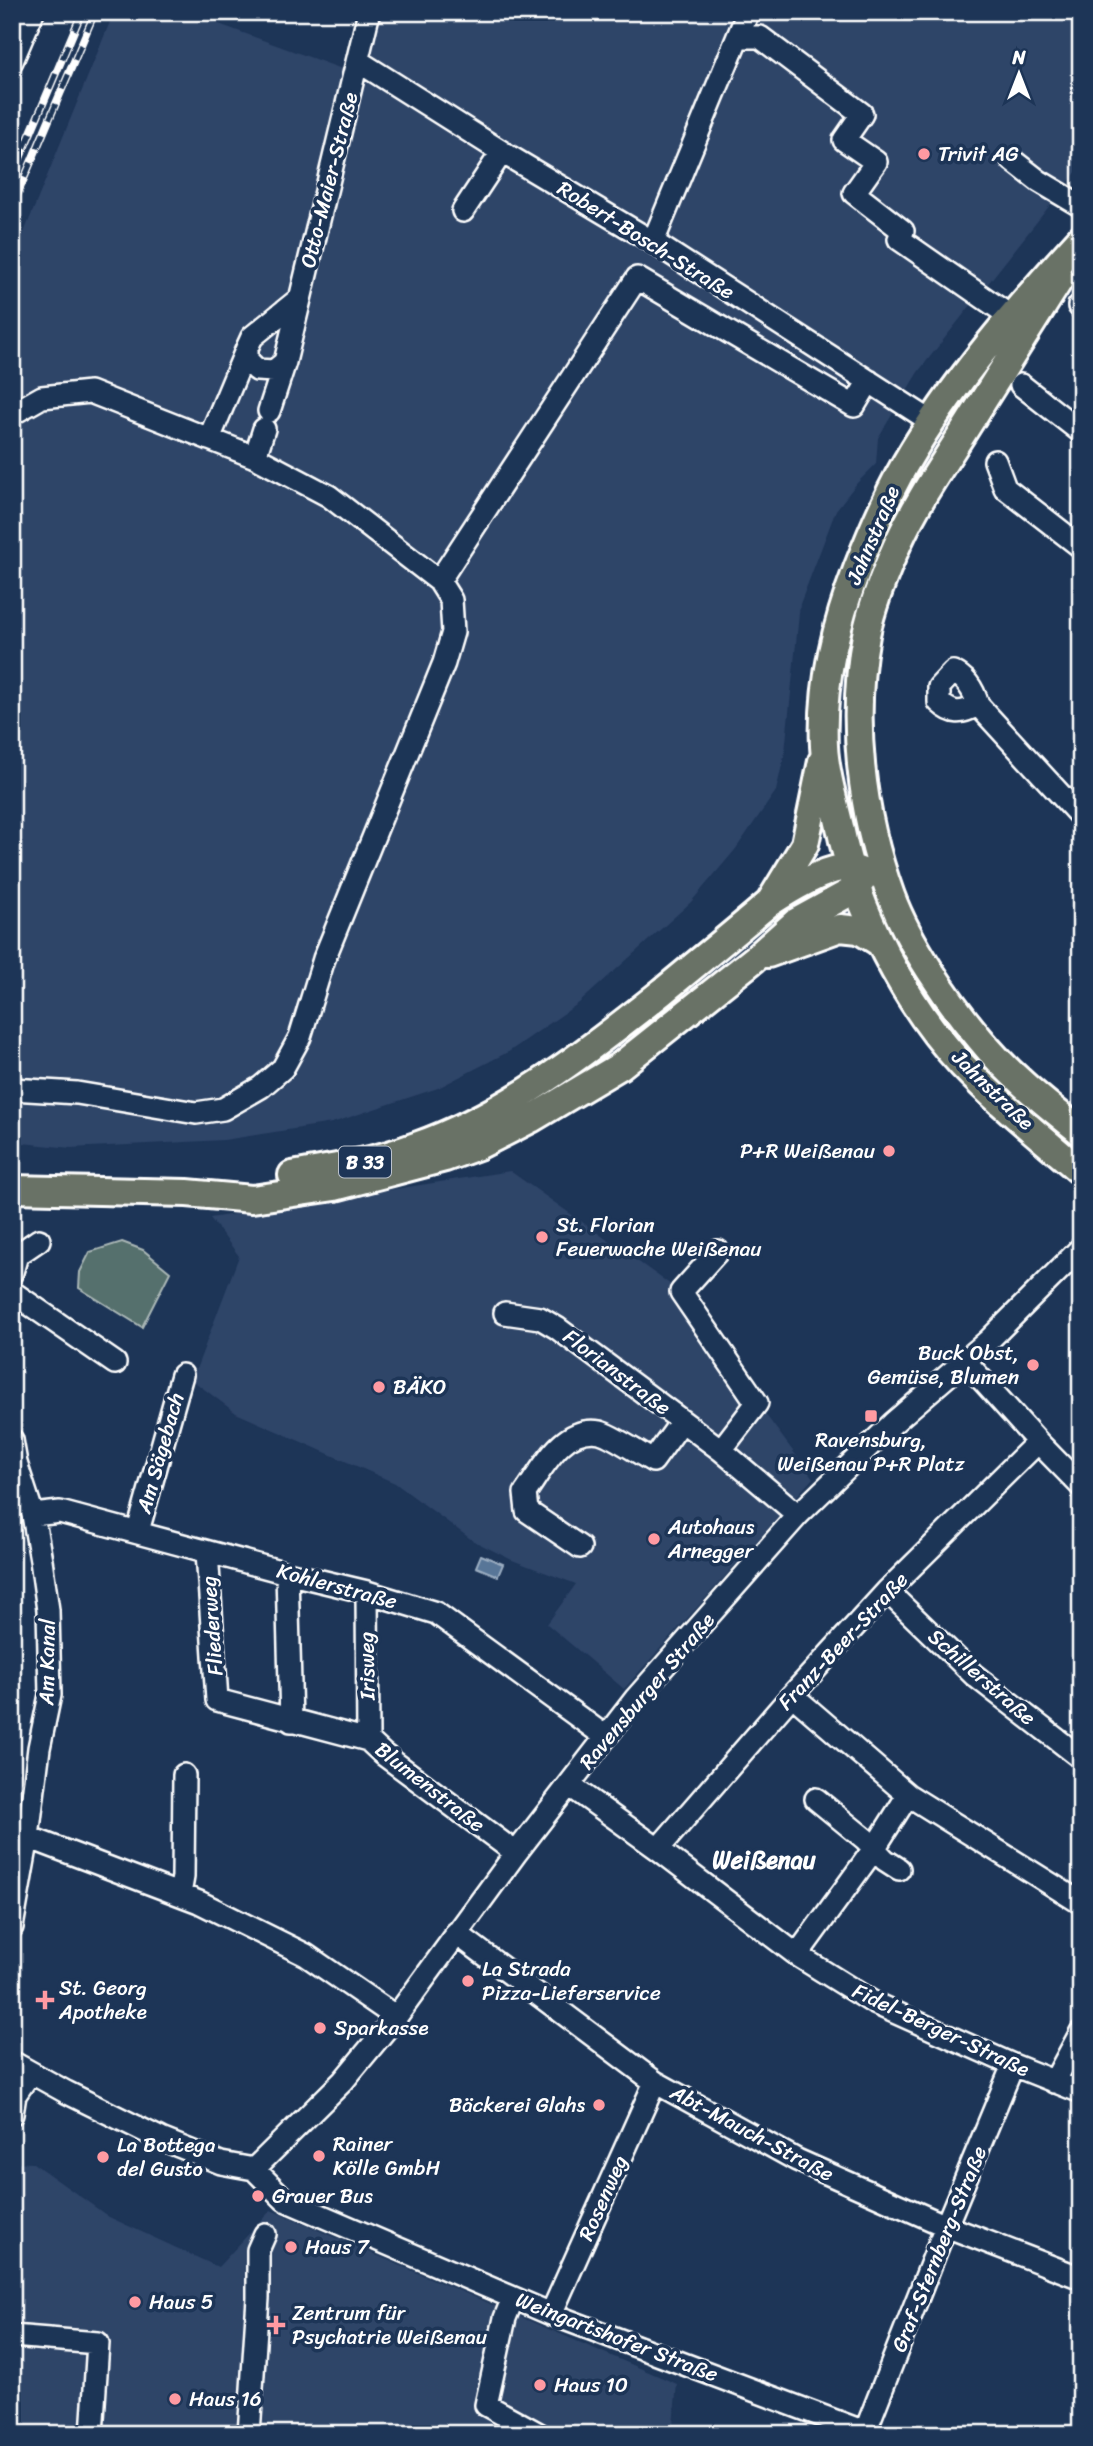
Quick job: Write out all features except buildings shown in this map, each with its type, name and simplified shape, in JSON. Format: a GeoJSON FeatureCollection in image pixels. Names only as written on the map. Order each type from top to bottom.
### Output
{"type":"FeatureCollection","features":[{"type":"Feature","properties":{"kind":"main road","name":"Jahnstraße"},"geometry":{"type":"LineString","coordinates":[[1081,238],[1010,316],[932,422],[905,464],[874,523],[849,590],[828,665],[824,748],[857,877],[880,943],[912,1000],[961,1063],[1081,1172]]}},
{"type":"Feature","properties":{"kind":"main road","name":"Jahnstraße"},"geometry":{"type":"LineString","coordinates":[[1081,246],[959,438],[899,540],[866,633],[859,703],[860,751],[876,844],[891,896],[904,924],[938,982],[980,1039],[1022,1083],[1081,1132]]}},
{"type":"Feature","properties":{"kind":"main road"},"geometry":{"type":"LineString","coordinates":[[932,422],[959,438]]}},
{"type":"Feature","properties":{"kind":"main road","name":"B 33"},"geometry":{"type":"LineString","coordinates":[[768,904],[805,844],[824,748]]}},
{"type":"Feature","properties":{"kind":"main road","name":"Jahnstraße"},"geometry":{"type":"LineString","coordinates":[[857,877],[876,844]]}},
{"type":"Feature","properties":{"kind":"main road","name":"B 33"},"geometry":{"type":"LineString","coordinates":[[194,1193],[360,1163],[417,1146],[467,1123],[519,1096],[603,1039],[768,904],[819,875],[857,877]]}},
{"type":"Feature","properties":{"kind":"main road"},"geometry":{"type":"LineString","coordinates":[[857,877],[891,896]]}},
{"type":"Feature","properties":{"kind":"main road","name":"B 33"},"geometry":{"type":"LineString","coordinates":[[12,1189],[194,1193],[252,1199],[335,1186],[413,1168],[478,1146],[531,1119],[620,1066],[757,957],[796,922],[857,877]]}},
{"type":"Feature","properties":{"kind":"main road","name":"B 33"},"geometry":{"type":"LineString","coordinates":[[757,957],[840,928],[859,930],[880,943]]}},
{"type":"Feature","properties":{"kind":"street"},"geometry":{"type":"LineString","coordinates":[[12,61],[33,12]]}},
{"type":"Feature","properties":{"kind":"street","name":"Otto-Maier-Straße"},"geometry":{"type":"LineString","coordinates":[[255,457],[285,362],[369,12]]}},
{"type":"Feature","properties":{"kind":"street"},"geometry":{"type":"LineString","coordinates":[[653,242],[748,12]]}},
{"type":"Feature","properties":{"kind":"street"},"geometry":{"type":"LineString","coordinates":[[738,37],[760,37],[862,114],[844,140],[876,162],[854,193],[903,232],[899,239],[1010,316]]}},
{"type":"Feature","properties":{"kind":"street","name":"Robert-Bosch-Straße"},"geometry":{"type":"LineString","coordinates":[[358,61],[502,152],[653,242],[932,422]]}},
{"type":"Feature","properties":{"kind":"street"},"geometry":{"type":"LineString","coordinates":[[463,211],[502,152]]}},
{"type":"Feature","properties":{"kind":"street"},"geometry":{"type":"LineString","coordinates":[[1012,160],[1039,181],[1081,206]]}},
{"type":"Feature","properties":{"kind":"street"},"geometry":{"type":"LineString","coordinates":[[664,294],[683,261]]}},
{"type":"Feature","properties":{"kind":"street"},"geometry":{"type":"LineString","coordinates":[[439,581],[637,278],[854,406],[869,381]]}},
{"type":"Feature","properties":{"kind":"street"},"geometry":{"type":"LineString","coordinates":[[209,439],[252,337],[299,299]]}},
{"type":"Feature","properties":{"kind":"street"},"geometry":{"type":"LineString","coordinates":[[247,348],[247,360],[257,370],[274,371],[285,362]]}},
{"type":"Feature","properties":{"kind":"street"},"geometry":{"type":"LineString","coordinates":[[1021,385],[1081,432]]}},
{"type":"Feature","properties":{"kind":"street"},"geometry":{"type":"LineString","coordinates":[[12,414],[42,397],[90,391],[255,457],[329,496],[439,581],[451,600],[453,632],[444,663],[324,959],[300,1037],[283,1068],[261,1087],[223,1109],[196,1114],[77,1093],[12,1090]]}},
{"type":"Feature","properties":{"kind":"street"},"geometry":{"type":"LineString","coordinates":[[995,461],[1005,488],[1081,547]]}},
{"type":"Feature","properties":{"kind":"street"},"geometry":{"type":"LineString","coordinates":[[978,705],[1081,817]]}},
{"type":"Feature","properties":{"kind":"street"},"geometry":{"type":"LineString","coordinates":[[12,1272],[17,1255],[39,1240]]}},
{"type":"Feature","properties":{"kind":"street","name":"Ravensburger Straße"},"geometry":{"type":"LineString","coordinates":[[254,2169],[343,2081],[396,2017],[516,1853],[636,1699],[798,1515],[893,1423],[965,1361],[1081,1248]]}},
{"type":"Feature","properties":{"kind":"street"},"geometry":{"type":"LineString","coordinates":[[718,1251],[681,1292],[757,1403],[721,1450]]}},
{"type":"Feature","properties":{"kind":"street"},"geometry":{"type":"LineString","coordinates":[[12,1292],[115,1363]]}},
{"type":"Feature","properties":{"kind":"street","name":"Florianstraße"},"geometry":{"type":"LineString","coordinates":[[505,1312],[540,1318],[557,1328],[721,1450],[798,1515]]}},
{"type":"Feature","properties":{"kind":"street"},"geometry":{"type":"LineString","coordinates":[[965,1361],[1081,1486]]}},
{"type":"Feature","properties":{"kind":"street","name":"Am Sägebach"},"geometry":{"type":"LineString","coordinates":[[138,1531],[182,1375]]}},
{"type":"Feature","properties":{"kind":"street"},"geometry":{"type":"LineString","coordinates":[[580,1547],[527,1511],[525,1493],[563,1441],[574,1434],[600,1432],[653,1461],[682,1421]]}},
{"type":"Feature","properties":{"kind":"street","name":"Am Kanal"},"geometry":{"type":"LineString","coordinates":[[12,1440],[33,1515],[48,1610],[51,1695],[39,1748],[28,1837],[12,1927]]}},
{"type":"Feature","properties":{"kind":"street","name":"Franz-Beer-Straße"},"geometry":{"type":"LineString","coordinates":[[658,1849],[887,1591],[1038,1442]]}},
{"type":"Feature","properties":{"kind":"street","name":"Kohlerstraße"},"geometry":{"type":"LineString","coordinates":[[33,1515],[60,1512],[367,1592],[436,1613],[606,1737]]}},
{"type":"Feature","properties":{"kind":"street","name":"Fliederweg"},"geometry":{"type":"LineString","coordinates":[[208,1552],[217,1700]]}},
{"type":"Feature","properties":{"kind":"street"},"geometry":{"type":"LineString","coordinates":[[287,1573],[291,1721]]}},
{"type":"Feature","properties":{"kind":"street","name":"Schillerstraße"},"geometry":{"type":"LineString","coordinates":[[887,1591],[974,1675],[1081,1758]]}},
{"type":"Feature","properties":{"kind":"street","name":"Irisweg"},"geometry":{"type":"LineString","coordinates":[[367,1592],[368,1740]]}},
{"type":"Feature","properties":{"kind":"street"},"geometry":{"type":"LineString","coordinates":[[792,1695],[908,1795],[1081,1903]]}},
{"type":"Feature","properties":{"kind":"street","name":"Blumenstraße"},"geometry":{"type":"LineString","coordinates":[[217,1700],[368,1740],[516,1853]]}},
{"type":"Feature","properties":{"kind":"street"},"geometry":{"type":"LineString","coordinates":[[180,1894],[183,1877],[184,1775]]}},
{"type":"Feature","properties":{"kind":"street","name":"Fidel-Berger-Straße"},"geometry":{"type":"LineString","coordinates":[[569,1785],[797,1955],[874,2003],[1081,2092]]}},
{"type":"Feature","properties":{"kind":"street"},"geometry":{"type":"LineString","coordinates":[[797,1955],[874,1849],[908,1795]]}},
{"type":"Feature","properties":{"kind":"street"},"geometry":{"type":"LineString","coordinates":[[816,1799],[899,1869]]}},
{"type":"Feature","properties":{"kind":"street"},"geometry":{"type":"LineString","coordinates":[[28,1837],[180,1894],[306,1955],[396,2017]]}},
{"type":"Feature","properties":{"kind":"street","name":"Abt-Mauch-Straße"},"geometry":{"type":"LineString","coordinates":[[456,1933],[655,2082],[797,2160],[946,2226],[1081,2278]]}},
{"type":"Feature","properties":{"kind":"street"},"geometry":{"type":"LineString","coordinates":[[1054,2082],[1081,2032]]}},
{"type":"Feature","properties":{"kind":"street","name":"Graf-Sternberg-Straße"},"geometry":{"type":"LineString","coordinates":[[867,2433],[946,2226],[1013,2065]]}},
{"type":"Feature","properties":{"kind":"street"},"geometry":{"type":"LineString","coordinates":[[13,2102],[21,2067],[161,2139],[221,2163],[254,2169]]}},
{"type":"Feature","properties":{"kind":"street","name":"Rosenweg"},"geometry":{"type":"LineString","coordinates":[[551,2314],[655,2082]]}},
{"type":"Feature","properties":{"kind":"street","name":"Weingartshofer Straße"},"geometry":{"type":"LineString","coordinates":[[254,2169],[285,2200],[551,2314],[867,2433]]}},
{"type":"Feature","properties":{"kind":"street"},"geometry":{"type":"LineString","coordinates":[[249,2434],[258,2298],[258,2250],[265,2234]]}},
{"type":"Feature","properties":{"kind":"street"},"geometry":{"type":"LineString","coordinates":[[513,2298],[505,2318],[486,2405],[539,2434]]}},
{"type":"Feature","properties":{"kind":"street"},"geometry":{"type":"LineString","coordinates":[[12,2336],[98,2343],[92,2434]]}},
{"type":"Feature","properties":{"kind":"shaded area"},"geometry":{"type":"Polygon","coordinates":[[[114,12],[186,12],[345,70],[358,12],[1081,12],[1081,166],[918,372],[878,438],[876,464],[836,510],[800,604],[785,752],[776,791],[735,850],[691,902],[579,1003],[510,1051],[438,1088],[332,1123],[224,1140],[71,1148],[12,1142],[12,262],[114,12]]]}},
{"type":"Feature","properties":{"kind":"shaded area"},"geometry":{"type":"Polygon","coordinates":[[[510,1171],[681,1292],[757,1403],[813,1478],[624,1689],[547,1624],[576,1584],[512,1560],[472,1540],[395,1483],[236,1413],[192,1380],[239,1256],[210,1218],[510,1171]]]}},
{"type":"Feature","properties":{"kind":"shaded area"},"geometry":{"type":"Polygon","coordinates":[[[481,1555],[503,1564],[498,1576],[476,1567],[481,1555]]]}},
{"type":"Feature","properties":{"kind":"shaded area","name":"Zentrum für Psychatrie Weißenau"},"geometry":{"type":"Polygon","coordinates":[[[12,2162],[33,2163],[109,2217],[218,2267],[271,2210],[677,2384],[672,2434],[12,2434],[12,2162]]]}},
{"type":"Feature","properties":{"kind":"green space"},"geometry":{"type":"Polygon","coordinates":[[[881,927],[889,927],[919,983],[964,1044],[1011,1092],[1081,1147],[1081,1159],[959,1049],[881,927]]]}},
{"type":"Feature","properties":{"kind":"green space"},"geometry":{"type":"Polygon","coordinates":[[[122,1242],[143,1250],[170,1272],[142,1327],[79,1288],[80,1272],[90,1252],[122,1242]]]}},
{"type":"Feature","properties":{"kind":"railway"},"geometry":{"type":"LineString","coordinates":[[12,177],[82,12]]}},
{"type":"Feature","properties":{"kind":"railway"},"geometry":{"type":"LineString","coordinates":[[12,207],[95,12]]}},
{"type":"Feature","properties":{"kind":"place","name":"Trivit AG"},"geometry":{"type":"Point","coordinates":[924,154]}},
{"type":"Feature","properties":{"kind":"place","name":"P+R Weißenau"},"geometry":{"type":"Point","coordinates":[889,1151]}},
{"type":"Feature","properties":{"kind":"place","name":"St. Florian Feuerwache Weißenau"},"geometry":{"type":"Point","coordinates":[542,1237]}},
{"type":"Feature","properties":{"kind":"place","name":"Buck Obst, Gemüse, Blumen"},"geometry":{"type":"Point","coordinates":[1033,1365]}},
{"type":"Feature","properties":{"kind":"place","name":"BÄKO"},"geometry":{"type":"Point","coordinates":[379,1387]}},
{"type":"Feature","properties":{"kind":"place","name":"Ravensburg, Weißenau P+R Platz"},"geometry":{"type":"Point","coordinates":[871,1416]}},
{"type":"Feature","properties":{"kind":"place","name":"Autohaus Arnegger"},"geometry":{"type":"Point","coordinates":[654,1539]}},
{"type":"Feature","properties":{"kind":"place","name":"La Strada Pizza-Lieferservice"},"geometry":{"type":"Point","coordinates":[468,1981]}},
{"type":"Feature","properties":{"kind":"place","name":"St. Georg Apotheke"},"geometry":{"type":"Point","coordinates":[45,2000]}},
{"type":"Feature","properties":{"kind":"place","name":"Sparkasse"},"geometry":{"type":"Point","coordinates":[320,2028]}},
{"type":"Feature","properties":{"kind":"place","name":"Bäckerei Glahs"},"geometry":{"type":"Point","coordinates":[599,2105]}},
{"type":"Feature","properties":{"kind":"place","name":"Rainer Kölle GmbH"},"geometry":{"type":"Point","coordinates":[319,2156]}},
{"type":"Feature","properties":{"kind":"place","name":"La Bottega del Gusto"},"geometry":{"type":"Point","coordinates":[103,2157]}},
{"type":"Feature","properties":{"kind":"place","name":"Grauer Bus"},"geometry":{"type":"Point","coordinates":[258,2196]}},
{"type":"Feature","properties":{"kind":"place","name":"Haus 7"},"geometry":{"type":"Point","coordinates":[291,2247]}},
{"type":"Feature","properties":{"kind":"place","name":"Haus 5"},"geometry":{"type":"Point","coordinates":[135,2302]}},
{"type":"Feature","properties":{"kind":"place","name":"Zentrum für Psychatrie Weißenau"},"geometry":{"type":"Point","coordinates":[276,2325]}},
{"type":"Feature","properties":{"kind":"place","name":"Haus 10"},"geometry":{"type":"Point","coordinates":[540,2385]}},
{"type":"Feature","properties":{"kind":"place","name":"Haus 16"},"geometry":{"type":"Point","coordinates":[175,2399]}},
{"type":"Feature","properties":{"kind":"district","name":"Weißenau"},"geometry":{"type":"Point","coordinates":[764,1860]}}]}
